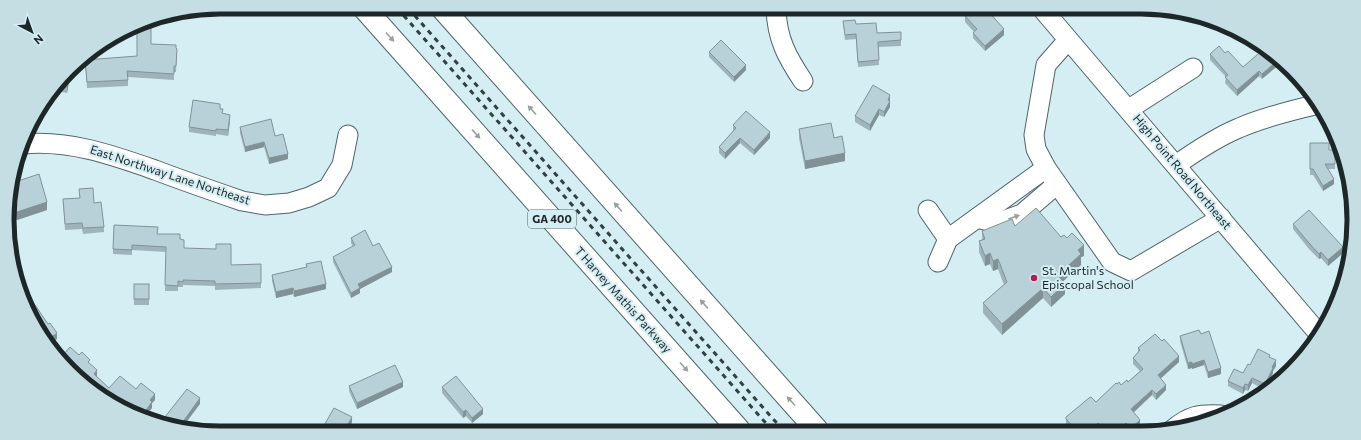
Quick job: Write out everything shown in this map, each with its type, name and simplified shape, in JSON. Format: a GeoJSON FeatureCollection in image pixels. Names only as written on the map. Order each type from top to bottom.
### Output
{"type":"FeatureCollection","features":[{"type":"Feature","properties":{"kind":"highway","name":"T Harvey Mathis Parkway"},"geometry":{"type":"LineString","coordinates":[[369,14],[735,426]]}},
{"type":"Feature","properties":{"kind":"highway"},"geometry":{"type":"LineString","coordinates":[[447,14],[813,426]]}},
{"type":"Feature","properties":{"kind":"street"},"geometry":{"type":"LineString","coordinates":[[776,14],[776,23],[780,41],[787,56],[803,81]]}},
{"type":"Feature","properties":{"kind":"street","name":"High Point Road Northeast"},"geometry":{"type":"LineString","coordinates":[[1047,14],[1315,329]]}},
{"type":"Feature","properties":{"kind":"street"},"geometry":{"type":"LineString","coordinates":[[1068,40],[1046,65],[1034,135],[1036,150],[1052,176],[1112,262],[1131,271],[1221,218]]}},
{"type":"Feature","properties":{"kind":"street"},"geometry":{"type":"LineString","coordinates":[[1129,109],[1193,68]]}},
{"type":"Feature","properties":{"kind":"street"},"geometry":{"type":"LineString","coordinates":[[1176,165],[1195,151],[1240,128],[1312,106]]}},
{"type":"Feature","properties":{"kind":"street","name":"East Northway Lane Northeast"},"geometry":{"type":"LineString","coordinates":[[29,144],[56,143],[105,153],[242,201],[265,205],[289,203],[309,197],[328,188],[342,165],[348,135]]}},
{"type":"Feature","properties":{"kind":"street"},"geometry":{"type":"LineString","coordinates":[[938,262],[948,239],[977,218],[997,223],[1022,214],[1052,176]]}},
{"type":"Feature","properties":{"kind":"street"},"geometry":{"type":"LineString","coordinates":[[928,210],[948,239]]}},
{"type":"Feature","properties":{"kind":"street"},"geometry":{"type":"LineString","coordinates":[[1182,422],[1202,415],[1207,415]]}},
{"type":"Feature","properties":{"kind":"building"},"geometry":{"type":"Polygon","coordinates":[[[967,14],[991,14],[1004,29],[985,46],[973,33],[977,29],[965,16],[967,14]]]}},
{"type":"Feature","properties":{"kind":"building"},"geometry":{"type":"Polygon","coordinates":[[[855,20],[856,24],[876,23],[877,33],[901,32],[901,40],[878,42],[879,60],[858,62],[856,34],[845,35],[843,21],[855,20]]]}},
{"type":"Feature","properties":{"kind":"building"},"geometry":{"type":"Polygon","coordinates":[[[146,28],[151,28],[151,44],[176,45],[176,66],[174,66],[174,74],[127,71],[128,80],[87,82],[85,64],[92,59],[137,56],[137,32],[146,28]]]}},
{"type":"Feature","properties":{"kind":"building"},"geometry":{"type":"Polygon","coordinates":[[[721,40],[746,65],[734,77],[709,52],[721,40]]]}},
{"type":"Feature","properties":{"kind":"building"},"geometry":{"type":"Polygon","coordinates":[[[1219,46],[1225,53],[1228,51],[1243,67],[1260,52],[1274,63],[1262,74],[1259,71],[1237,90],[1225,77],[1228,75],[1210,54],[1219,46]]]}},
{"type":"Feature","properties":{"kind":"building"},"geometry":{"type":"Polygon","coordinates":[[[68,81],[67,87],[63,86],[68,81]]]}},
{"type":"Feature","properties":{"kind":"building"},"geometry":{"type":"Polygon","coordinates":[[[873,85],[890,95],[888,100],[890,101],[884,112],[879,109],[870,125],[855,116],[873,85]]]}},
{"type":"Feature","properties":{"kind":"building"},"geometry":{"type":"Polygon","coordinates":[[[193,100],[220,104],[220,109],[223,109],[222,113],[230,115],[228,130],[216,129],[216,131],[189,127],[193,100]]]}},
{"type":"Feature","properties":{"kind":"building"},"geometry":{"type":"Polygon","coordinates":[[[746,111],[770,132],[754,150],[740,138],[725,153],[719,147],[736,128],[733,125],[746,111]]]}},
{"type":"Feature","properties":{"kind":"building"},"geometry":{"type":"Polygon","coordinates":[[[271,119],[275,136],[283,134],[288,154],[269,158],[264,142],[245,147],[240,127],[271,119]]]}},
{"type":"Feature","properties":{"kind":"building"},"geometry":{"type":"Polygon","coordinates":[[[831,123],[834,138],[842,136],[845,153],[805,161],[799,129],[831,123]]]}},
{"type":"Feature","properties":{"kind":"building"},"geometry":{"type":"Polygon","coordinates":[[[1310,143],[1329,143],[1329,150],[1334,150],[1335,151],[1335,164],[1325,164],[1334,179],[1323,186],[1313,169],[1310,169],[1310,143]]]}},
{"type":"Feature","properties":{"kind":"building"},"geometry":{"type":"Polygon","coordinates":[[[39,174],[47,202],[14,213],[18,181],[39,174]]]}},
{"type":"Feature","properties":{"kind":"building"},"geometry":{"type":"Polygon","coordinates":[[[93,188],[94,203],[101,202],[104,227],[83,228],[82,223],[65,224],[63,199],[80,198],[79,189],[93,188]]]}},
{"type":"Feature","properties":{"kind":"building","name":"St. Martin's Episcopal School"},"geometry":{"type":"Polygon","coordinates":[[[1036,208],[1061,237],[1064,235],[1067,238],[1072,233],[1084,245],[1078,250],[1081,254],[1058,275],[1065,284],[1051,297],[1043,288],[1002,324],[983,303],[1007,282],[998,259],[993,261],[990,253],[985,256],[979,241],[985,239],[982,231],[1012,219],[1015,226],[1036,208]]]}},
{"type":"Feature","properties":{"kind":"building"},"geometry":{"type":"Polygon","coordinates":[[[1309,210],[1343,247],[1328,260],[1321,252],[1319,254],[1293,224],[1309,210]]]}},
{"type":"Feature","properties":{"kind":"building"},"geometry":{"type":"Polygon","coordinates":[[[114,225],[158,227],[157,234],[180,234],[180,239],[184,240],[184,248],[216,249],[216,244],[231,244],[231,265],[261,264],[261,283],[215,284],[215,281],[183,280],[183,282],[178,281],[178,286],[165,285],[166,247],[132,245],[132,250],[113,249],[114,225]]]}},
{"type":"Feature","properties":{"kind":"building"},"geometry":{"type":"Polygon","coordinates":[[[365,230],[373,246],[379,243],[392,267],[358,284],[360,288],[351,293],[333,257],[355,245],[351,238],[365,230]]]}},
{"type":"Feature","properties":{"kind":"building"},"geometry":{"type":"Polygon","coordinates":[[[321,261],[326,284],[294,291],[293,288],[276,292],[272,275],[307,267],[306,264],[321,261]]]}},
{"type":"Feature","properties":{"kind":"building"},"geometry":{"type":"Polygon","coordinates":[[[134,284],[149,284],[149,299],[134,299],[134,284]]]}},
{"type":"Feature","properties":{"kind":"building"},"geometry":{"type":"Polygon","coordinates":[[[29,296],[48,324],[50,323],[57,333],[51,337],[35,311],[29,296]]]}},
{"type":"Feature","properties":{"kind":"building"},"geometry":{"type":"Polygon","coordinates":[[[1199,330],[1201,334],[1209,331],[1221,368],[1208,372],[1204,360],[1192,364],[1192,362],[1188,363],[1180,336],[1199,330]]]}},
{"type":"Feature","properties":{"kind":"building"},"geometry":{"type":"Polygon","coordinates":[[[1155,334],[1162,341],[1164,339],[1179,356],[1158,375],[1166,385],[1156,394],[1152,390],[1131,409],[1140,420],[1133,426],[1129,426],[1126,423],[1122,426],[1101,426],[1098,423],[1095,426],[1072,426],[1066,417],[1089,398],[1091,397],[1096,402],[1116,383],[1117,384],[1119,382],[1121,385],[1127,380],[1128,382],[1143,369],[1133,358],[1140,350],[1138,348],[1155,334]]]}},
{"type":"Feature","properties":{"kind":"building"},"geometry":{"type":"Polygon","coordinates":[[[70,347],[79,355],[82,352],[90,360],[88,362],[97,370],[94,374],[109,388],[120,376],[136,389],[141,383],[155,394],[150,400],[152,402],[145,412],[129,405],[84,375],[64,354],[70,347]]]}},
{"type":"Feature","properties":{"kind":"building"},"geometry":{"type":"Polygon","coordinates":[[[1258,349],[1276,360],[1265,384],[1252,378],[1248,385],[1245,384],[1243,388],[1228,381],[1234,369],[1243,373],[1248,364],[1250,365],[1258,349]]]}},
{"type":"Feature","properties":{"kind":"building"},"geometry":{"type":"Polygon","coordinates":[[[395,365],[403,382],[357,403],[349,386],[395,365]]]}},
{"type":"Feature","properties":{"kind":"building"},"geometry":{"type":"Polygon","coordinates":[[[456,376],[483,409],[472,418],[466,410],[463,412],[442,387],[456,376]]]}},
{"type":"Feature","properties":{"kind":"building"},"geometry":{"type":"Polygon","coordinates":[[[187,389],[200,398],[182,422],[164,418],[187,389]]]}},
{"type":"Feature","properties":{"kind":"building"},"geometry":{"type":"Polygon","coordinates":[[[334,408],[352,417],[347,426],[324,426],[334,408]]]}},
{"type":"Feature","properties":{"kind":"railway"},"geometry":{"type":"LineString","coordinates":[[402,14],[768,426]]}},
{"type":"Feature","properties":{"kind":"railway"},"geometry":{"type":"LineString","coordinates":[[413,14],[779,426]]}},
{"type":"Feature","properties":{"kind":"place","name":"St. Martin's Episcopal School"},"geometry":{"type":"Point","coordinates":[1034,278]}}]}
